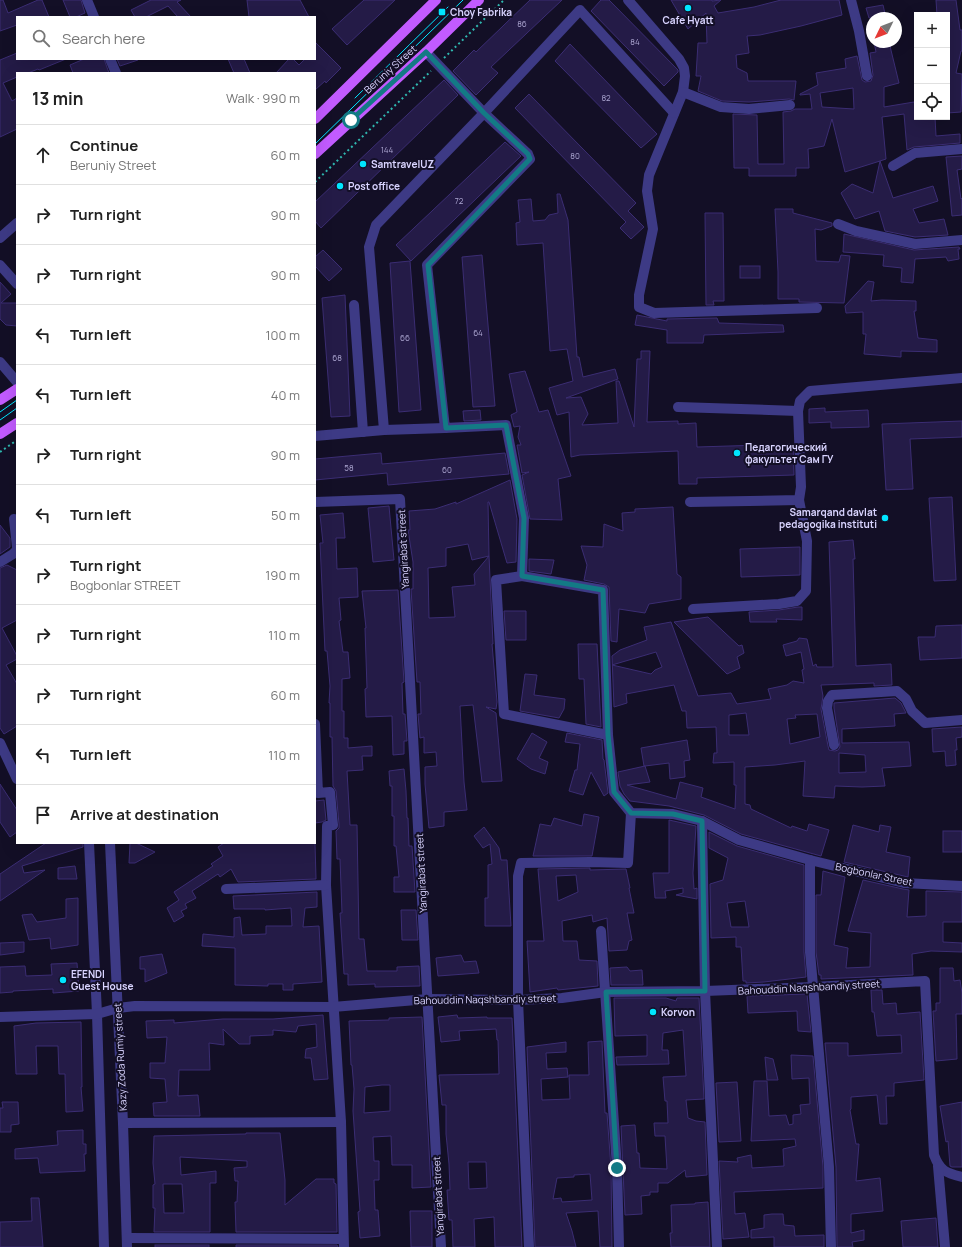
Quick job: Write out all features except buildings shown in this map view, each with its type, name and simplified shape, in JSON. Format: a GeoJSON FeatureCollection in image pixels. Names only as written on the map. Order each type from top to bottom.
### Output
{"type":"FeatureCollection","features":[{"type":"Feature","properties":{"kind":"main road","name":"Beruniy Street"},"geometry":{"type":"LineString","coordinates":[[316,118],[436,0]]}},
{"type":"Feature","properties":{"kind":"main road","name":"Beruniy Street"},"geometry":{"type":"LineString","coordinates":[[316,153],[426,52],[479,0]]}},
{"type":"Feature","properties":{"kind":"main road"},"geometry":{"type":"LineString","coordinates":[[0,400],[16,390]]}},
{"type":"Feature","properties":{"kind":"main road"},"geometry":{"type":"LineString","coordinates":[[0,434],[16,424]]}},
{"type":"Feature","properties":{"kind":"street"},"geometry":{"type":"LineString","coordinates":[[87,0],[94,16]]}},
{"type":"Feature","properties":{"kind":"street"},"geometry":{"type":"LineString","coordinates":[[628,0],[680,59],[684,68],[685,76],[683,92],[649,175],[647,191],[653,229],[639,295],[639,307],[654,313],[817,308]]}},
{"type":"Feature","properties":{"kind":"street"},"geometry":{"type":"LineString","coordinates":[[851,0],[859,31],[867,76]]}},
{"type":"Feature","properties":{"kind":"street"},"geometry":{"type":"LineString","coordinates":[[384,430],[369,247],[376,225],[484,113],[580,10],[674,113]]}},
{"type":"Feature","properties":{"kind":"street"},"geometry":{"type":"LineString","coordinates":[[426,52],[484,113],[528,154],[530,159],[428,265],[446,428]]}},
{"type":"Feature","properties":{"kind":"street"},"geometry":{"type":"LineString","coordinates":[[110,60],[116,72]]}},
{"type":"Feature","properties":{"kind":"street"},"geometry":{"type":"LineString","coordinates":[[683,92],[721,107],[749,109],[790,105]]}},
{"type":"Feature","properties":{"kind":"street"},"geometry":{"type":"LineString","coordinates":[[893,166],[915,153],[962,149]]}},
{"type":"Feature","properties":{"kind":"street"},"geometry":{"type":"LineString","coordinates":[[0,238],[16,224]]}},
{"type":"Feature","properties":{"kind":"street"},"geometry":{"type":"LineString","coordinates":[[838,224],[856,230],[914,244],[962,240]]}},
{"type":"Feature","properties":{"kind":"street"},"geometry":{"type":"LineString","coordinates":[[0,265],[16,283]]}},
{"type":"Feature","properties":{"kind":"street"},"geometry":{"type":"LineString","coordinates":[[354,305],[363,432]]}},
{"type":"Feature","properties":{"kind":"street"},"geometry":{"type":"LineString","coordinates":[[0,362],[16,381]]}},
{"type":"Feature","properties":{"kind":"street"},"geometry":{"type":"LineString","coordinates":[[693,609],[779,604],[797,600],[806,591],[807,541],[799,500],[801,487],[798,411],[800,401],[810,391],[962,378]]}},
{"type":"Feature","properties":{"kind":"street"},"geometry":{"type":"LineString","coordinates":[[678,407],[798,411]]}},
{"type":"Feature","properties":{"kind":"street"},"geometry":{"type":"LineString","coordinates":[[316,436],[384,430],[506,425],[524,518],[522,576]]}},
{"type":"Feature","properties":{"kind":"street","name":"Yangirabat street"},"geometry":{"type":"LineString","coordinates":[[316,502],[400,499],[441,1247]]}},
{"type":"Feature","properties":{"kind":"street"},"geometry":{"type":"LineString","coordinates":[[690,502],[799,500]]}},
{"type":"Feature","properties":{"kind":"street"},"geometry":{"type":"LineString","coordinates":[[14,519],[16,537]]}},
{"type":"Feature","properties":{"kind":"street"},"geometry":{"type":"LineString","coordinates":[[0,562],[16,551]]}},
{"type":"Feature","properties":{"kind":"street"},"geometry":{"type":"LineString","coordinates":[[529,1247],[518,1000],[518,876],[520,863],[628,863],[631,813],[614,792],[608,735],[603,590],[522,576],[496,580],[504,714],[608,735]]}},
{"type":"Feature","properties":{"kind":"street"},"geometry":{"type":"LineString","coordinates":[[834,745],[827,708],[828,701],[832,695],[897,691],[906,699],[912,711],[925,723],[962,720]]}},
{"type":"Feature","properties":{"kind":"street"},"geometry":{"type":"LineString","coordinates":[[0,743],[16,777]]}},
{"type":"Feature","properties":{"kind":"street"},"geometry":{"type":"LineString","coordinates":[[127,1242],[344,1243],[341,1122],[326,885],[327,826],[333,825],[330,792],[318,793],[316,747]]}},
{"type":"Feature","properties":{"kind":"street"},"geometry":{"type":"LineString","coordinates":[[631,813],[673,814],[702,821],[739,840],[810,860],[810,952],[829,1167],[831,1247]]}},
{"type":"Feature","properties":{"kind":"street"},"geometry":{"type":"LineString","coordinates":[[702,821],[705,991],[717,1247]]}},
{"type":"Feature","properties":{"kind":"street","name":"Kazy Zoda Rumiy street"},"geometry":{"type":"LineString","coordinates":[[88,844],[97,1014],[104,1247]]}},
{"type":"Feature","properties":{"kind":"street","name":"Kazy Zoda Rumiy street"},"geometry":{"type":"LineString","coordinates":[[110,844],[124,1123],[127,1242]]}},
{"type":"Feature","properties":{"kind":"street","name":"Bogbonlar Street"},"geometry":{"type":"LineString","coordinates":[[810,860],[904,883],[962,886]]}},
{"type":"Feature","properties":{"kind":"street"},"geometry":{"type":"LineString","coordinates":[[226,889],[326,885]]}},
{"type":"Feature","properties":{"kind":"street"},"geometry":{"type":"LineString","coordinates":[[601,931],[617,1168],[619,1247]]}},
{"type":"Feature","properties":{"kind":"street","name":"Bahouddin Naqshbandiy street"},"geometry":{"type":"LineString","coordinates":[[0,1017],[97,1014],[118,1008],[135,1006],[333,1007],[428,999],[518,1000],[562,998],[606,992],[705,991],[925,981],[934,1155],[938,1166]]}},
{"type":"Feature","properties":{"kind":"street"},"geometry":{"type":"LineString","coordinates":[[124,1123],[341,1122]]}},
{"type":"Feature","properties":{"kind":"street"},"geometry":{"type":"LineString","coordinates":[[938,1166],[948,1174],[962,1177]]}},
{"type":"Feature","properties":{"kind":"street"},"geometry":{"type":"LineString","coordinates":[[938,1166],[945,1247]]}},
{"type":"Feature","properties":{"kind":"path"},"geometry":{"type":"LineString","coordinates":[[316,181],[504,0]]}},
{"type":"Feature","properties":{"kind":"path"},"geometry":{"type":"LineString","coordinates":[[0,452],[16,441]]}},
{"type":"Feature","properties":{"kind":"tram line"},"geometry":{"type":"LineString","coordinates":[[316,143],[463,0]]}},
{"type":"Feature","properties":{"kind":"tram line"},"geometry":{"type":"LineString","coordinates":[[355,98],[448,7]]}},
{"type":"Feature","properties":{"kind":"tram line"},"geometry":{"type":"LineString","coordinates":[[0,412],[16,401]]}},
{"type":"Feature","properties":{"kind":"tram line"},"geometry":{"type":"LineString","coordinates":[[0,420],[16,409]]}},
{"type":"Feature","properties":{"kind":"place","name":"Cafe Hyatt"},"geometry":{"type":"Point","coordinates":[688,8]}},
{"type":"Feature","properties":{"kind":"place","name":"Choy Fabrika"},"geometry":{"type":"Point","coordinates":[442,12]}},
{"type":"Feature","properties":{"kind":"place","name":"SamtravelUZ"},"geometry":{"type":"Point","coordinates":[363,164]}},
{"type":"Feature","properties":{"kind":"place","name":"Post office"},"geometry":{"type":"Point","coordinates":[340,186]}},
{"type":"Feature","properties":{"kind":"place","name":"Педагогический факультет Сам ГУ"},"geometry":{"type":"Point","coordinates":[737,453]}},
{"type":"Feature","properties":{"kind":"place","name":"Samarqand davlat pedagogika instituti"},"geometry":{"type":"Point","coordinates":[885,518]}},
{"type":"Feature","properties":{"kind":"place","name":"EFENDI Guest House"},"geometry":{"type":"Point","coordinates":[63,980]}},
{"type":"Feature","properties":{"kind":"place","name":"Korvon"},"geometry":{"type":"Point","coordinates":[653,1012]}},
{"type":"Feature","properties":{"kind":"route"},"geometry":{"type":"LineString","coordinates":[[351,120],[426,52],[484,113],[528,154],[530,159],[428,265],[446,428],[506,425],[524,518],[522,576],[603,590],[608,735],[614,792],[631,813],[673,814],[702,821],[705,991],[606,992],[617,1168]]}}]}
